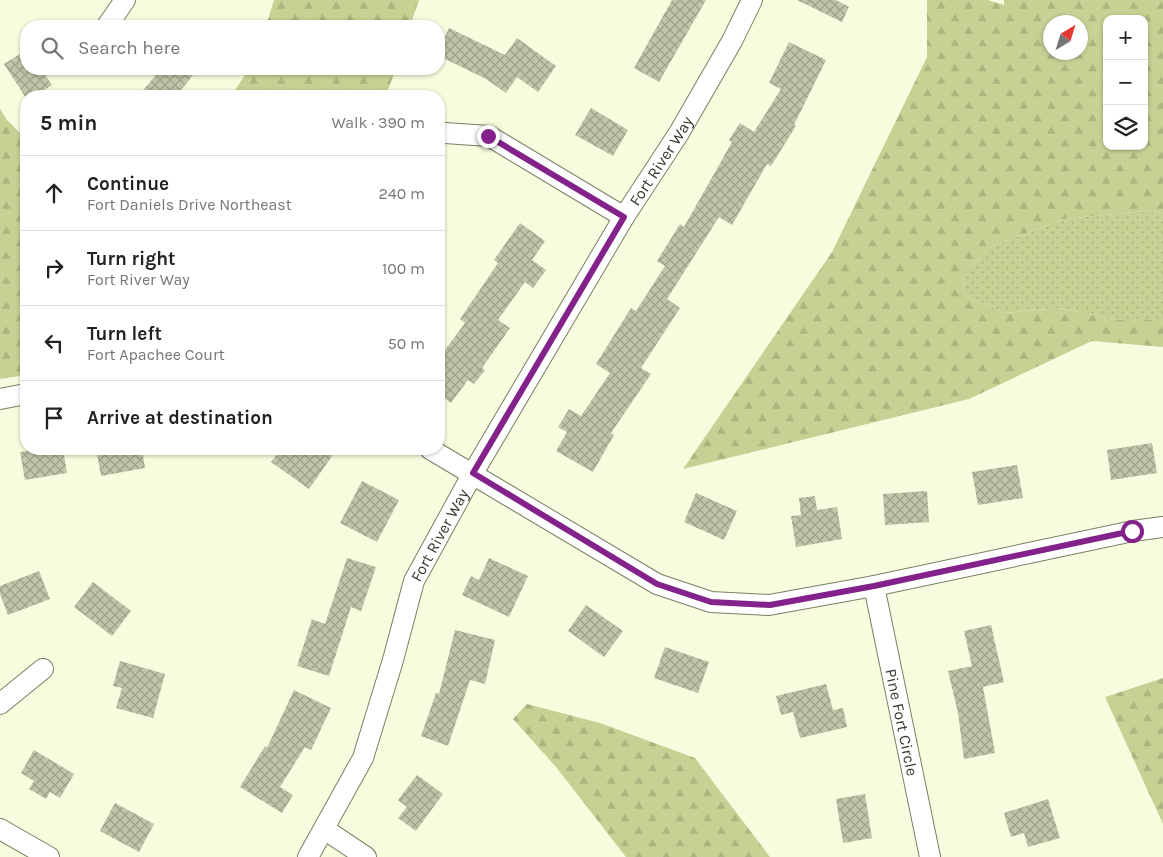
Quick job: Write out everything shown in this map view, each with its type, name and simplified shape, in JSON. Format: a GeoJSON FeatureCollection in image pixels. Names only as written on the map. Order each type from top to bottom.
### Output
{"type":"FeatureCollection","features":[{"type":"Feature","properties":{"kind":"street"},"geometry":{"type":"LineString","coordinates":[[111,20],[125,0]]}},
{"type":"Feature","properties":{"kind":"street","name":"Fort River Way"},"geometry":{"type":"LineString","coordinates":[[308,857],[363,758],[393,660],[414,581],[473,473],[624,217],[680,133],[732,42],[752,0]]}},
{"type":"Feature","properties":{"kind":"street"},"geometry":{"type":"LineString","coordinates":[[445,133],[488,136],[624,217]]}},
{"type":"Feature","properties":{"kind":"street"},"geometry":{"type":"LineString","coordinates":[[0,399],[20,395]]}},
{"type":"Feature","properties":{"kind":"street"},"geometry":{"type":"LineString","coordinates":[[441,455],[657,584],[711,602],[770,605],[874,586],[1132,531],[1163,527]]}},
{"type":"Feature","properties":{"kind":"street","name":"Pine Fort Circle"},"geometry":{"type":"LineString","coordinates":[[874,586],[930,857]]}},
{"type":"Feature","properties":{"kind":"street"},"geometry":{"type":"LineString","coordinates":[[0,704],[43,669]]}},
{"type":"Feature","properties":{"kind":"street"},"geometry":{"type":"LineString","coordinates":[[0,829],[49,857]]}},
{"type":"Feature","properties":{"kind":"street"},"geometry":{"type":"LineString","coordinates":[[324,829],[366,857]]}},
{"type":"Feature","properties":{"kind":"green space"},"geometry":{"type":"Polygon","coordinates":[[[274,0],[419,0],[412,20],[268,20],[274,0]]]}},
{"type":"Feature","properties":{"kind":"green space"},"geometry":{"type":"Polygon","coordinates":[[[927,0],[988,0],[1004,5],[1004,0],[1163,0],[1163,214],[1147,211],[1064,219],[993,246],[963,272],[964,295],[1005,313],[1058,308],[1119,320],[1163,320],[1163,347],[1092,341],[969,399],[683,469],[832,252],[927,57],[927,0]]]}},
{"type":"Feature","properties":{"kind":"green space"},"geometry":{"type":"Polygon","coordinates":[[[245,75],[394,75],[388,90],[235,90],[245,75]]]}},
{"type":"Feature","properties":{"kind":"green space"},"geometry":{"type":"Polygon","coordinates":[[[0,109],[7,120],[20,133],[20,376],[0,379],[0,109]]]}},
{"type":"Feature","properties":{"kind":"green space"},"geometry":{"type":"Polygon","coordinates":[[[1147,211],[1163,214],[1163,320],[1119,320],[1058,308],[1005,313],[964,295],[963,272],[993,246],[1064,219],[1147,211]]]}},
{"type":"Feature","properties":{"kind":"green space"},"geometry":{"type":"Polygon","coordinates":[[[1163,678],[1163,824],[1105,697],[1163,678]]]}},
{"type":"Feature","properties":{"kind":"green space"},"geometry":{"type":"Polygon","coordinates":[[[527,704],[600,723],[695,758],[770,857],[626,857],[556,767],[513,719],[527,704]]]}},
{"type":"Feature","properties":{"kind":"building"},"geometry":{"type":"Polygon","coordinates":[[[672,0],[706,0],[659,82],[634,68],[672,0]]]}},
{"type":"Feature","properties":{"kind":"building"},"geometry":{"type":"Polygon","coordinates":[[[797,0],[836,0],[849,7],[842,22],[797,0]]]}},
{"type":"Feature","properties":{"kind":"building"},"geometry":{"type":"Polygon","coordinates":[[[449,28],[505,55],[517,38],[556,66],[538,92],[517,77],[506,93],[486,79],[445,59],[445,37],[449,28]]]}},
{"type":"Feature","properties":{"kind":"building"},"geometry":{"type":"Polygon","coordinates":[[[789,42],[826,60],[794,125],[796,126],[771,166],[767,164],[732,225],[719,217],[667,299],[680,308],[641,368],[651,374],[611,433],[614,435],[593,472],[556,451],[567,432],[558,427],[569,409],[581,416],[610,373],[596,364],[631,308],[636,311],[665,266],[657,261],[680,224],[684,227],[732,142],[729,140],[740,123],[754,132],[781,89],[769,83],[789,42]]]}},
{"type":"Feature","properties":{"kind":"building"},"geometry":{"type":"Polygon","coordinates":[[[20,54],[20,75],[45,75],[52,85],[44,90],[21,90],[4,64],[20,54]]]}},
{"type":"Feature","properties":{"kind":"building"},"geometry":{"type":"Polygon","coordinates":[[[156,75],[193,75],[181,90],[143,90],[156,75]]]}},
{"type":"Feature","properties":{"kind":"building"},"geometry":{"type":"Polygon","coordinates":[[[591,108],[628,130],[613,156],[575,135],[591,108]]]}},
{"type":"Feature","properties":{"kind":"building"},"geometry":{"type":"Polygon","coordinates":[[[520,223],[545,241],[532,260],[546,270],[533,288],[525,282],[498,320],[510,328],[482,368],[485,370],[474,384],[468,380],[451,403],[445,398],[445,350],[465,323],[460,319],[498,263],[494,260],[520,223]]]}},
{"type":"Feature","properties":{"kind":"building"},"geometry":{"type":"Polygon","coordinates":[[[1152,443],[1157,473],[1111,480],[1107,450],[1152,443]]]}},
{"type":"Feature","properties":{"kind":"building"},"geometry":{"type":"Polygon","coordinates":[[[21,455],[64,455],[67,473],[25,480],[21,455]]]}},
{"type":"Feature","properties":{"kind":"building"},"geometry":{"type":"Polygon","coordinates":[[[97,455],[143,455],[145,468],[101,476],[97,455]]]}},
{"type":"Feature","properties":{"kind":"building"},"geometry":{"type":"Polygon","coordinates":[[[276,455],[333,455],[309,489],[271,462],[276,455]]]}},
{"type":"Feature","properties":{"kind":"building"},"geometry":{"type":"Polygon","coordinates":[[[1017,465],[1023,498],[978,505],[972,472],[1017,465]]]}},
{"type":"Feature","properties":{"kind":"building"},"geometry":{"type":"Polygon","coordinates":[[[362,481],[399,500],[377,542],[340,523],[362,481]]]}},
{"type":"Feature","properties":{"kind":"building"},"geometry":{"type":"Polygon","coordinates":[[[927,491],[929,522],[885,525],[883,494],[927,491]]]}},
{"type":"Feature","properties":{"kind":"building"},"geometry":{"type":"Polygon","coordinates":[[[696,493],[737,511],[724,540],[684,522],[696,493]]]}},
{"type":"Feature","properties":{"kind":"building"},"geometry":{"type":"Polygon","coordinates":[[[815,496],[817,510],[837,507],[842,539],[796,547],[791,516],[801,515],[799,498],[815,496]]]}},
{"type":"Feature","properties":{"kind":"building"},"geometry":{"type":"Polygon","coordinates":[[[347,558],[376,567],[361,611],[351,607],[329,676],[297,666],[312,619],[325,624],[347,558]]]}},
{"type":"Feature","properties":{"kind":"building"},"geometry":{"type":"Polygon","coordinates":[[[489,558],[528,576],[509,617],[462,595],[471,576],[479,580],[489,558]]]}},
{"type":"Feature","properties":{"kind":"building"},"geometry":{"type":"Polygon","coordinates":[[[39,571],[50,599],[8,615],[0,594],[0,586],[39,571]]]}},
{"type":"Feature","properties":{"kind":"building"},"geometry":{"type":"Polygon","coordinates":[[[93,582],[131,611],[112,636],[74,607],[93,582]]]}},
{"type":"Feature","properties":{"kind":"building"},"geometry":{"type":"Polygon","coordinates":[[[586,605],[623,631],[604,657],[568,631],[586,605]]]}},
{"type":"Feature","properties":{"kind":"building"},"geometry":{"type":"Polygon","coordinates":[[[991,625],[1004,682],[983,687],[995,753],[964,759],[958,713],[948,671],[972,666],[964,631],[991,625]]]}},
{"type":"Feature","properties":{"kind":"building"},"geometry":{"type":"Polygon","coordinates":[[[455,630],[495,640],[485,684],[470,680],[448,746],[421,736],[436,693],[439,694],[455,630]]]}},
{"type":"Feature","properties":{"kind":"building"},"geometry":{"type":"Polygon","coordinates":[[[665,647],[709,662],[698,693],[654,678],[665,647]]]}},
{"type":"Feature","properties":{"kind":"building"},"geometry":{"type":"Polygon","coordinates":[[[120,661],[165,674],[153,718],[116,708],[122,688],[113,686],[120,661]]]}},
{"type":"Feature","properties":{"kind":"building"},"geometry":{"type":"Polygon","coordinates":[[[826,684],[833,710],[843,708],[847,727],[800,738],[793,712],[781,715],[776,696],[826,684]]]}},
{"type":"Feature","properties":{"kind":"building"},"geometry":{"type":"Polygon","coordinates":[[[294,690],[331,708],[311,750],[305,747],[280,787],[293,795],[282,813],[240,787],[265,746],[267,748],[294,690]]]}},
{"type":"Feature","properties":{"kind":"building"},"geometry":{"type":"Polygon","coordinates":[[[34,750],[74,774],[60,798],[50,792],[46,799],[29,789],[34,781],[21,773],[34,750]]]}},
{"type":"Feature","properties":{"kind":"building"},"geometry":{"type":"Polygon","coordinates":[[[417,775],[443,794],[416,831],[398,818],[407,807],[398,800],[417,775]]]}},
{"type":"Feature","properties":{"kind":"building"},"geometry":{"type":"Polygon","coordinates":[[[865,794],[872,838],[843,843],[836,799],[865,794]]]}},
{"type":"Feature","properties":{"kind":"building"},"geometry":{"type":"Polygon","coordinates":[[[1048,799],[1060,838],[1028,847],[1024,833],[1011,837],[1004,813],[1048,799]]]}},
{"type":"Feature","properties":{"kind":"building"},"geometry":{"type":"Polygon","coordinates":[[[115,803],[154,824],[139,852],[100,831],[115,803]]]}},
{"type":"Feature","properties":{"kind":"route"},"geometry":{"type":"LineString","coordinates":[[488,136],[624,217],[473,473],[657,584],[711,602],[770,605],[874,586],[1132,531]]}}]}
